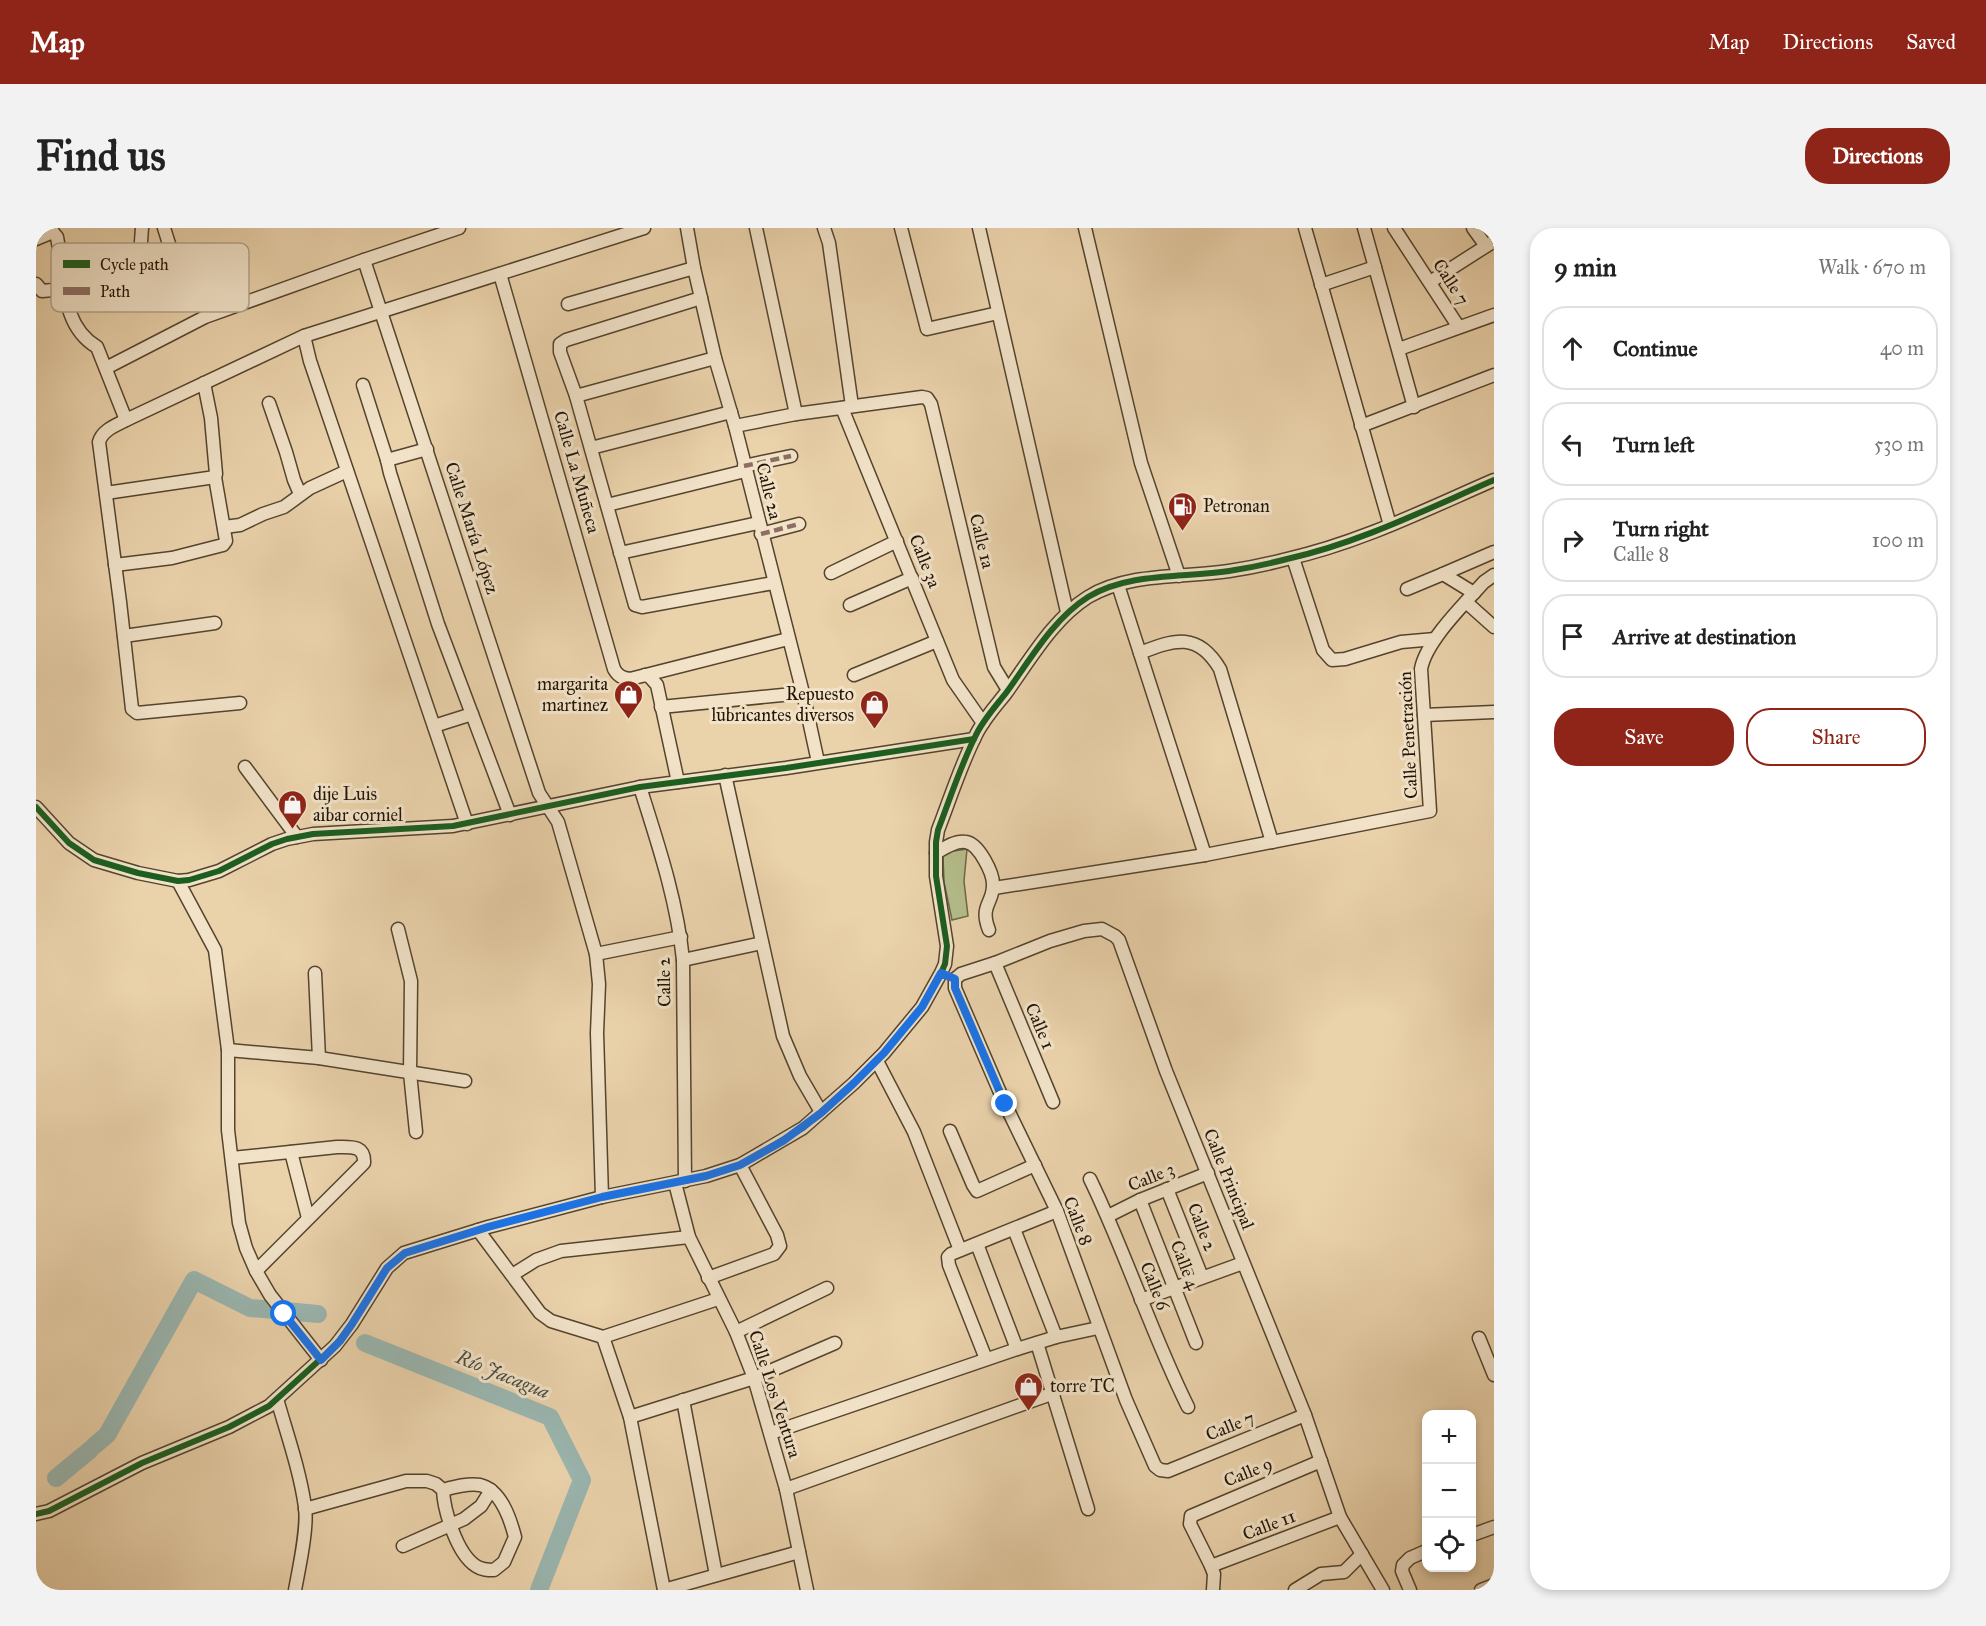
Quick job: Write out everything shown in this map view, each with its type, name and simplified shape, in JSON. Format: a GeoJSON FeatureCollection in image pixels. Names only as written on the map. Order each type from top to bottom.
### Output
{"type":"FeatureCollection","features":[{"type":"Feature","properties":{"kind":"street"},"geometry":{"type":"LineString","coordinates":[[141,243],[142,228]]}},
{"type":"Feature","properties":{"kind":"street"},"geometry":{"type":"LineString","coordinates":[[164,228],[169,243]]}},
{"type":"Feature","properties":{"kind":"street"},"geometry":{"type":"LineString","coordinates":[[249,301],[440,231],[459,228]]}},
{"type":"Feature","properties":{"kind":"street"},"geometry":{"type":"LineString","coordinates":[[240,704],[133,712],[99,442],[101,436],[126,420],[303,336],[644,228]]}},
{"type":"Feature","properties":{"kind":"street","name":"Calle 2a"},"geometry":{"type":"LineString","coordinates":[[687,228],[701,298],[803,693],[818,762]]}},
{"type":"Feature","properties":{"kind":"street"},"geometry":{"type":"LineString","coordinates":[[756,228],[796,414]]}},
{"type":"Feature","properties":{"kind":"street","name":"Calle 3a"},"geometry":{"type":"LineString","coordinates":[[824,228],[829,243],[847,407],[897,541],[953,680],[983,723]]}},
{"type":"Feature","properties":{"kind":"street"},"geometry":{"type":"LineString","coordinates":[[901,228],[927,329],[998,313]]}},
{"type":"Feature","properties":{"kind":"street"},"geometry":{"type":"LineString","coordinates":[[979,228],[1067,612]]}},
{"type":"Feature","properties":{"kind":"street"},"geometry":{"type":"LineString","coordinates":[[1085,228],[1141,463],[1179,576]]}},
{"type":"Feature","properties":{"kind":"street"},"geometry":{"type":"LineString","coordinates":[[1305,228],[1390,525]]}},
{"type":"Feature","properties":{"kind":"street"},"geometry":{"type":"LineString","coordinates":[[1364,228],[1414,407]]}},
{"type":"Feature","properties":{"kind":"street","name":"Calle 7"},"geometry":{"type":"LineString","coordinates":[[1394,228],[1458,326]]}},
{"type":"Feature","properties":{"kind":"street"},"geometry":{"type":"LineString","coordinates":[[1430,282],[1490,244],[1473,228]]}},
{"type":"Feature","properties":{"kind":"street"},"geometry":{"type":"LineString","coordinates":[[36,239],[51,230],[58,243]]}},
{"type":"Feature","properties":{"kind":"street","name":"Calle María López"},"geometry":{"type":"LineString","coordinates":[[364,260],[539,793],[558,822],[596,954],[599,984],[597,1033],[602,1197]]}},
{"type":"Feature","properties":{"kind":"street"},"geometry":{"type":"LineString","coordinates":[[1321,285],[1375,267]]}},
{"type":"Feature","properties":{"kind":"street"},"geometry":{"type":"LineString","coordinates":[[568,304],[694,268]]}},
{"type":"Feature","properties":{"kind":"street","name":"Calle La Muñeca"},"geometry":{"type":"LineString","coordinates":[[500,273],[614,669],[622,678],[630,679],[645,675]]}},
{"type":"Feature","properties":{"kind":"street"},"geometry":{"type":"LineString","coordinates":[[36,284],[42,291],[51,290]]}},
{"type":"Feature","properties":{"kind":"street"},"geometry":{"type":"LineString","coordinates":[[701,298],[563,341],[559,348],[560,352],[576,396],[635,605],[639,608],[773,583]]}},
{"type":"Feature","properties":{"kind":"street"},"geometry":{"type":"LineString","coordinates":[[69,312],[73,321],[88,341],[97,347],[126,420]]}},
{"type":"Feature","properties":{"kind":"street"},"geometry":{"type":"LineString","coordinates":[[106,368],[219,312]]}},
{"type":"Feature","properties":{"kind":"street"},"geometry":{"type":"LineString","coordinates":[[1399,349],[1494,315]]}},
{"type":"Feature","properties":{"kind":"street"},"geometry":{"type":"LineString","coordinates":[[303,336],[467,824]]}},
{"type":"Feature","properties":{"kind":"street"},"geometry":{"type":"LineString","coordinates":[[576,396],[716,358]]}},
{"type":"Feature","properties":{"kind":"street"},"geometry":{"type":"LineString","coordinates":[[1361,426],[1494,375]]}},
{"type":"Feature","properties":{"kind":"street"},"geometry":{"type":"LineString","coordinates":[[116,565],[172,558],[219,547],[226,541],[215,477],[211,418],[204,383]]}},
{"type":"Feature","properties":{"kind":"street"},"geometry":{"type":"LineString","coordinates":[[363,385],[438,624],[510,815]]}},
{"type":"Feature","properties":{"kind":"street","name":"Calle 1a"},"geometry":{"type":"LineString","coordinates":[[847,407],[922,397],[930,401],[994,667],[1008,690]]}},
{"type":"Feature","properties":{"kind":"street"},"geometry":{"type":"LineString","coordinates":[[269,403],[300,494]]}},
{"type":"Feature","properties":{"kind":"street"},"geometry":{"type":"LineString","coordinates":[[735,426],[847,407]]}},
{"type":"Feature","properties":{"kind":"street"},"geometry":{"type":"LineString","coordinates":[[591,448],[731,412]]}},
{"type":"Feature","properties":{"kind":"street"},"geometry":{"type":"LineString","coordinates":[[387,460],[427,449]]}},
{"type":"Feature","properties":{"kind":"street"},"geometry":{"type":"LineString","coordinates":[[607,505],[791,456]]}},
{"type":"Feature","properties":{"kind":"street"},"geometry":{"type":"LineString","coordinates":[[224,527],[240,525],[284,507],[300,494],[347,471]]}},
{"type":"Feature","properties":{"kind":"street"},"geometry":{"type":"LineString","coordinates":[[106,493],[215,477]]}},
{"type":"Feature","properties":{"kind":"street"},"geometry":{"type":"LineString","coordinates":[[36,1514],[49,1511],[172,1449],[229,1427],[263,1409],[340,1341],[394,1260],[414,1249],[602,1197],[680,1182],[740,1165],[783,1141],[821,1113],[877,1061],[922,1007],[941,973],[945,964],[947,946],[936,876],[938,830],[974,739],[983,723],[1067,612],[1091,596],[1118,585],[1230,571],[1293,558],[1390,525],[1494,480]]}},
{"type":"Feature","properties":{"kind":"street"},"geometry":{"type":"LineString","coordinates":[[620,553],[799,524]]}},
{"type":"Feature","properties":{"kind":"street"},"geometry":{"type":"LineString","coordinates":[[831,573],[897,541]]}},
{"type":"Feature","properties":{"kind":"street"},"geometry":{"type":"LineString","coordinates":[[1407,589],[1494,552]]}},
{"type":"Feature","properties":{"kind":"street"},"geometry":{"type":"LineString","coordinates":[[1293,558],[1323,650],[1332,660],[1345,659],[1401,642],[1435,639]]}},
{"type":"Feature","properties":{"kind":"street"},"geometry":{"type":"LineString","coordinates":[[1443,574],[1470,598],[1494,627]]}},
{"type":"Feature","properties":{"kind":"street","name":"Calle Penetración"},"geometry":{"type":"LineString","coordinates":[[1272,842],[1430,811],[1421,669],[1423,661],[1435,639],[1484,582],[1494,575]]}},
{"type":"Feature","properties":{"kind":"street"},"geometry":{"type":"LineString","coordinates":[[850,605],[912,578]]}},
{"type":"Feature","properties":{"kind":"street"},"geometry":{"type":"LineString","coordinates":[[1118,585],[1205,855]]}},
{"type":"Feature","properties":{"kind":"street"},"geometry":{"type":"LineString","coordinates":[[124,636],[214,623]]}},
{"type":"Feature","properties":{"kind":"street"},"geometry":{"type":"LineString","coordinates":[[645,675],[788,639]]}},
{"type":"Feature","properties":{"kind":"street"},"geometry":{"type":"LineString","coordinates":[[854,675],[938,641]]}},
{"type":"Feature","properties":{"kind":"street"},"geometry":{"type":"LineString","coordinates":[[993,888],[1205,855],[1272,842],[1220,669],[1213,657],[1201,647],[1179,641],[1169,641],[1140,653]]}},
{"type":"Feature","properties":{"kind":"street"},"geometry":{"type":"LineString","coordinates":[[645,675],[657,685],[678,782]]}},
{"type":"Feature","properties":{"kind":"street"},"geometry":{"type":"LineString","coordinates":[[661,708],[803,693]]}},
{"type":"Feature","properties":{"kind":"street"},"geometry":{"type":"LineString","coordinates":[[1424,715],[1494,712]]}},
{"type":"Feature","properties":{"kind":"street"},"geometry":{"type":"LineString","coordinates":[[434,726],[472,714]]}},
{"type":"Feature","properties":{"kind":"street"},"geometry":{"type":"LineString","coordinates":[[36,807],[69,843],[94,860],[138,873],[178,881],[219,871],[272,844],[313,834],[467,824],[640,787],[786,768],[974,739]]}},
{"type":"Feature","properties":{"kind":"street"},"geometry":{"type":"LineString","coordinates":[[245,767],[297,837]]}},
{"type":"Feature","properties":{"kind":"street"},"geometry":{"type":"LineString","coordinates":[[725,775],[783,1036],[800,1076],[821,1113]]}},
{"type":"Feature","properties":{"kind":"street","name":"Calle 2"},"geometry":{"type":"LineString","coordinates":[[640,787],[666,870],[681,937],[683,960],[680,1182]]}},
{"type":"Feature","properties":{"kind":"street"},"geometry":{"type":"LineString","coordinates":[[936,853],[955,843],[966,841],[972,844],[986,862],[993,880],[993,888],[985,911],[989,930]]}},
{"type":"Feature","properties":{"kind":"street"},"geometry":{"type":"LineString","coordinates":[[178,881],[214,950],[228,1050],[228,1130],[239,1223],[246,1248],[270,1295],[321,1360]]}},
{"type":"Feature","properties":{"kind":"street"},"geometry":{"type":"LineString","coordinates":[[398,929],[411,981],[410,1073],[416,1132]]}},
{"type":"Feature","properties":{"kind":"street","name":"Calle Principal"},"geometry":{"type":"LineString","coordinates":[[955,979],[961,974],[1084,931],[1102,929],[1115,936],[1121,945],[1166,1071],[1305,1415],[1340,1517],[1383,1590]]}},
{"type":"Feature","properties":{"kind":"street"},"geometry":{"type":"LineString","coordinates":[[596,954],[681,937]]}},
{"type":"Feature","properties":{"kind":"street"},"geometry":{"type":"LineString","coordinates":[[683,960],[762,943]]}},
{"type":"Feature","properties":{"kind":"street","name":"Calle 1"},"geometry":{"type":"LineString","coordinates":[[995,963],[1053,1102]]}},
{"type":"Feature","properties":{"kind":"street"},"geometry":{"type":"LineString","coordinates":[[315,973],[319,1058]]}},
{"type":"Feature","properties":{"kind":"street"},"geometry":{"type":"LineString","coordinates":[[941,973],[955,979]]}},
{"type":"Feature","properties":{"kind":"street","name":"Calle 8"},"geometry":{"type":"LineString","coordinates":[[955,979],[955,988],[1005,1104],[1057,1211],[1098,1328],[1150,1456],[1157,1468],[1168,1471]]}},
{"type":"Feature","properties":{"kind":"street"},"geometry":{"type":"LineString","coordinates":[[228,1050],[319,1058],[465,1081]]}},
{"type":"Feature","properties":{"kind":"street"},"geometry":{"type":"LineString","coordinates":[[877,1061],[914,1132],[960,1250]]}},
{"type":"Feature","properties":{"kind":"street"},"geometry":{"type":"LineString","coordinates":[[950,1131],[977,1191],[1035,1165]]}},
{"type":"Feature","properties":{"kind":"street"},"geometry":{"type":"LineString","coordinates":[[232,1158],[355,1147],[364,1155],[364,1163],[256,1270]]}},
{"type":"Feature","properties":{"kind":"street"},"geometry":{"type":"LineString","coordinates":[[291,1152],[308,1218]]}},
{"type":"Feature","properties":{"kind":"street"},"geometry":{"type":"LineString","coordinates":[[708,1278],[774,1254],[780,1246],[777,1235],[740,1165]]}},
{"type":"Feature","properties":{"kind":"street","name":"Calle 3"},"geometry":{"type":"LineString","coordinates":[[1108,1216],[1140,1200],[1208,1173]]}},
{"type":"Feature","properties":{"kind":"street","name":"Calle 6"},"geometry":{"type":"LineString","coordinates":[[1090,1179],[1108,1216],[1141,1300],[1188,1407]]}},
{"type":"Feature","properties":{"kind":"street","name":"Calle Los Ventura"},"geometry":{"type":"LineString","coordinates":[[680,1182],[689,1237],[736,1332],[771,1433],[786,1489],[807,1590]]}},
{"type":"Feature","properties":{"kind":"street","name":"Calle 2"},"geometry":{"type":"LineString","coordinates":[[1167,1189],[1202,1277]]}},
{"type":"Feature","properties":{"kind":"street","name":"Calle 4"},"geometry":{"type":"LineString","coordinates":[[1140,1200],[1196,1343]]}},
{"type":"Feature","properties":{"kind":"street"},"geometry":{"type":"LineString","coordinates":[[986,1359],[948,1257],[1057,1211]]}},
{"type":"Feature","properties":{"kind":"street"},"geometry":{"type":"LineString","coordinates":[[1014,1229],[1056,1337]]}},
{"type":"Feature","properties":{"kind":"street"},"geometry":{"type":"LineString","coordinates":[[478,1230],[536,1309],[547,1319],[603,1337],[718,1299]]}},
{"type":"Feature","properties":{"kind":"street"},"geometry":{"type":"LineString","coordinates":[[512,1275],[536,1260],[561,1251],[689,1237]]}},
{"type":"Feature","properties":{"kind":"street"},"geometry":{"type":"LineString","coordinates":[[978,1244],[1017,1349]]}},
{"type":"Feature","properties":{"kind":"street"},"geometry":{"type":"LineString","coordinates":[[1141,1300],[1243,1263]]}},
{"type":"Feature","properties":{"kind":"street"},"geometry":{"type":"LineString","coordinates":[[736,1332],[827,1288]]}},
{"type":"Feature","properties":{"kind":"street"},"geometry":{"type":"LineString","coordinates":[[771,1433],[1017,1349],[1056,1337],[1098,1328]]}},
{"type":"Feature","properties":{"kind":"street"},"geometry":{"type":"LineString","coordinates":[[603,1337],[630,1417],[664,1590],[799,1552]]}},
{"type":"Feature","properties":{"kind":"street"},"geometry":{"type":"LineString","coordinates":[[1479,1338],[1494,1376]]}},
{"type":"Feature","properties":{"kind":"street"},"geometry":{"type":"LineString","coordinates":[[630,1417],[753,1378],[836,1343]]}},
{"type":"Feature","properties":{"kind":"street"},"geometry":{"type":"LineString","coordinates":[[1037,1343],[1088,1509]]}},
{"type":"Feature","properties":{"kind":"street"},"geometry":{"type":"LineString","coordinates":[[786,1489],[1054,1393]]}},
{"type":"Feature","properties":{"kind":"street"},"geometry":{"type":"LineString","coordinates":[[277,1399],[305,1509],[296,1590]]}},
{"type":"Feature","properties":{"kind":"street"},"geometry":{"type":"LineString","coordinates":[[683,1400],[716,1575]]}},
{"type":"Feature","properties":{"kind":"street","name":"Calle 7"},"geometry":{"type":"LineString","coordinates":[[1168,1471],[1305,1415]]}},
{"type":"Feature","properties":{"kind":"street","name":"Calle 9"},"geometry":{"type":"LineString","coordinates":[[1211,1566],[1190,1524],[1190,1519],[1197,1512],[1322,1461]]}},
{"type":"Feature","properties":{"kind":"street"},"geometry":{"type":"LineString","coordinates":[[305,1509],[406,1481],[427,1481],[443,1490],[443,1503],[467,1558],[484,1570],[495,1570],[504,1562],[515,1537],[505,1510],[491,1490],[478,1485],[465,1485],[443,1490]]}},
{"type":"Feature","properties":{"kind":"street"},"geometry":{"type":"LineString","coordinates":[[403,1546],[451,1525],[476,1511],[491,1490]]}},
{"type":"Feature","properties":{"kind":"street","name":"Calle 11"},"geometry":{"type":"LineString","coordinates":[[1211,1566],[1340,1517]]}},
{"type":"Feature","properties":{"kind":"street"},"geometry":{"type":"LineString","coordinates":[[1476,1534],[1494,1527]]}},
{"type":"Feature","properties":{"kind":"street"},"geometry":{"type":"LineString","coordinates":[[1410,1590],[1402,1571],[1402,1565],[1422,1553]]}},
{"type":"Feature","properties":{"kind":"street"},"geometry":{"type":"LineString","coordinates":[[1295,1590],[1321,1574],[1344,1572],[1362,1554]]}},
{"type":"Feature","properties":{"kind":"street"},"geometry":{"type":"LineString","coordinates":[[1211,1566],[1214,1574],[1213,1590]]}},
{"type":"Feature","properties":{"kind":"street"},"geometry":{"type":"LineString","coordinates":[[1481,1590],[1494,1585]]}},
{"type":"Feature","properties":{"kind":"green space"},"geometry":{"type":"Polygon","coordinates":[[[967,849],[964,881],[968,916],[952,920],[944,882],[943,856],[947,852],[967,849]]]}},
{"type":"Feature","properties":{"kind":"waterway","name":"Río Jacagua"},"geometry":{"type":"LineString","coordinates":[[94,1446],[107,1435],[194,1280],[250,1308],[276,1310]]}},
{"type":"Feature","properties":{"kind":"waterway","name":"Río Jacagua"},"geometry":{"type":"LineString","coordinates":[[285,1311],[318,1314]]}},
{"type":"Feature","properties":{"kind":"waterway","name":"Río Jacagua"},"geometry":{"type":"LineString","coordinates":[[365,1343],[550,1417],[582,1480],[539,1590]]}},
{"type":"Feature","properties":{"kind":"waterway","name":"Río Jacagua"},"geometry":{"type":"LineString","coordinates":[[56,1478],[90,1450]]}},
{"type":"Feature","properties":{"kind":"marked path"},"geometry":{"type":"LineString","coordinates":[[744,466],[791,456]]}},
{"type":"Feature","properties":{"kind":"marked path"},"geometry":{"type":"LineString","coordinates":[[761,534],[799,524]]}},
{"type":"Feature","properties":{"kind":"cycle path"},"geometry":{"type":"LineString","coordinates":[[36,1514],[49,1511],[142,1463],[229,1427],[269,1406],[335,1346],[352,1324],[387,1268],[404,1253],[488,1227],[602,1197],[706,1176],[740,1165],[803,1128],[884,1053],[922,1007],[941,973],[945,964],[947,946],[936,876],[938,830],[960,771],[981,725],[1053,628],[1075,606],[1088,597],[1121,583],[1157,577],[1229,571],[1314,552],[1366,535],[1494,480]]}},
{"type":"Feature","properties":{"kind":"cycle path"},"geometry":{"type":"LineString","coordinates":[[36,807],[69,843],[94,860],[138,873],[178,881],[219,871],[272,844],[313,834],[453,826],[640,787],[786,768],[974,739]]}},
{"type":"Feature","properties":{"kind":"place","name":"Petronan"},"geometry":{"type":"Point","coordinates":[1182,532]}},
{"type":"Feature","properties":{"kind":"place","name":"margarita martinez"},"geometry":{"type":"Point","coordinates":[629,720]}},
{"type":"Feature","properties":{"kind":"place","name":"Repuesto lubricantes diversos"},"geometry":{"type":"Point","coordinates":[875,730]}},
{"type":"Feature","properties":{"kind":"place","name":"dije Luis aibar corniel"},"geometry":{"type":"Point","coordinates":[292,830]}},
{"type":"Feature","properties":{"kind":"place","name":"torre TC"},"geometry":{"type":"Point","coordinates":[1029,1412]}},
{"type":"Feature","properties":{"kind":"route"},"geometry":{"type":"LineString","coordinates":[[284,1314],[321,1360],[340,1341],[387,1268],[405,1253],[488,1227],[602,1197],[675,1184],[740,1165],[803,1128],[854,1083],[884,1053],[922,1007],[941,973],[955,979],[955,988],[1005,1104]]}}]}
